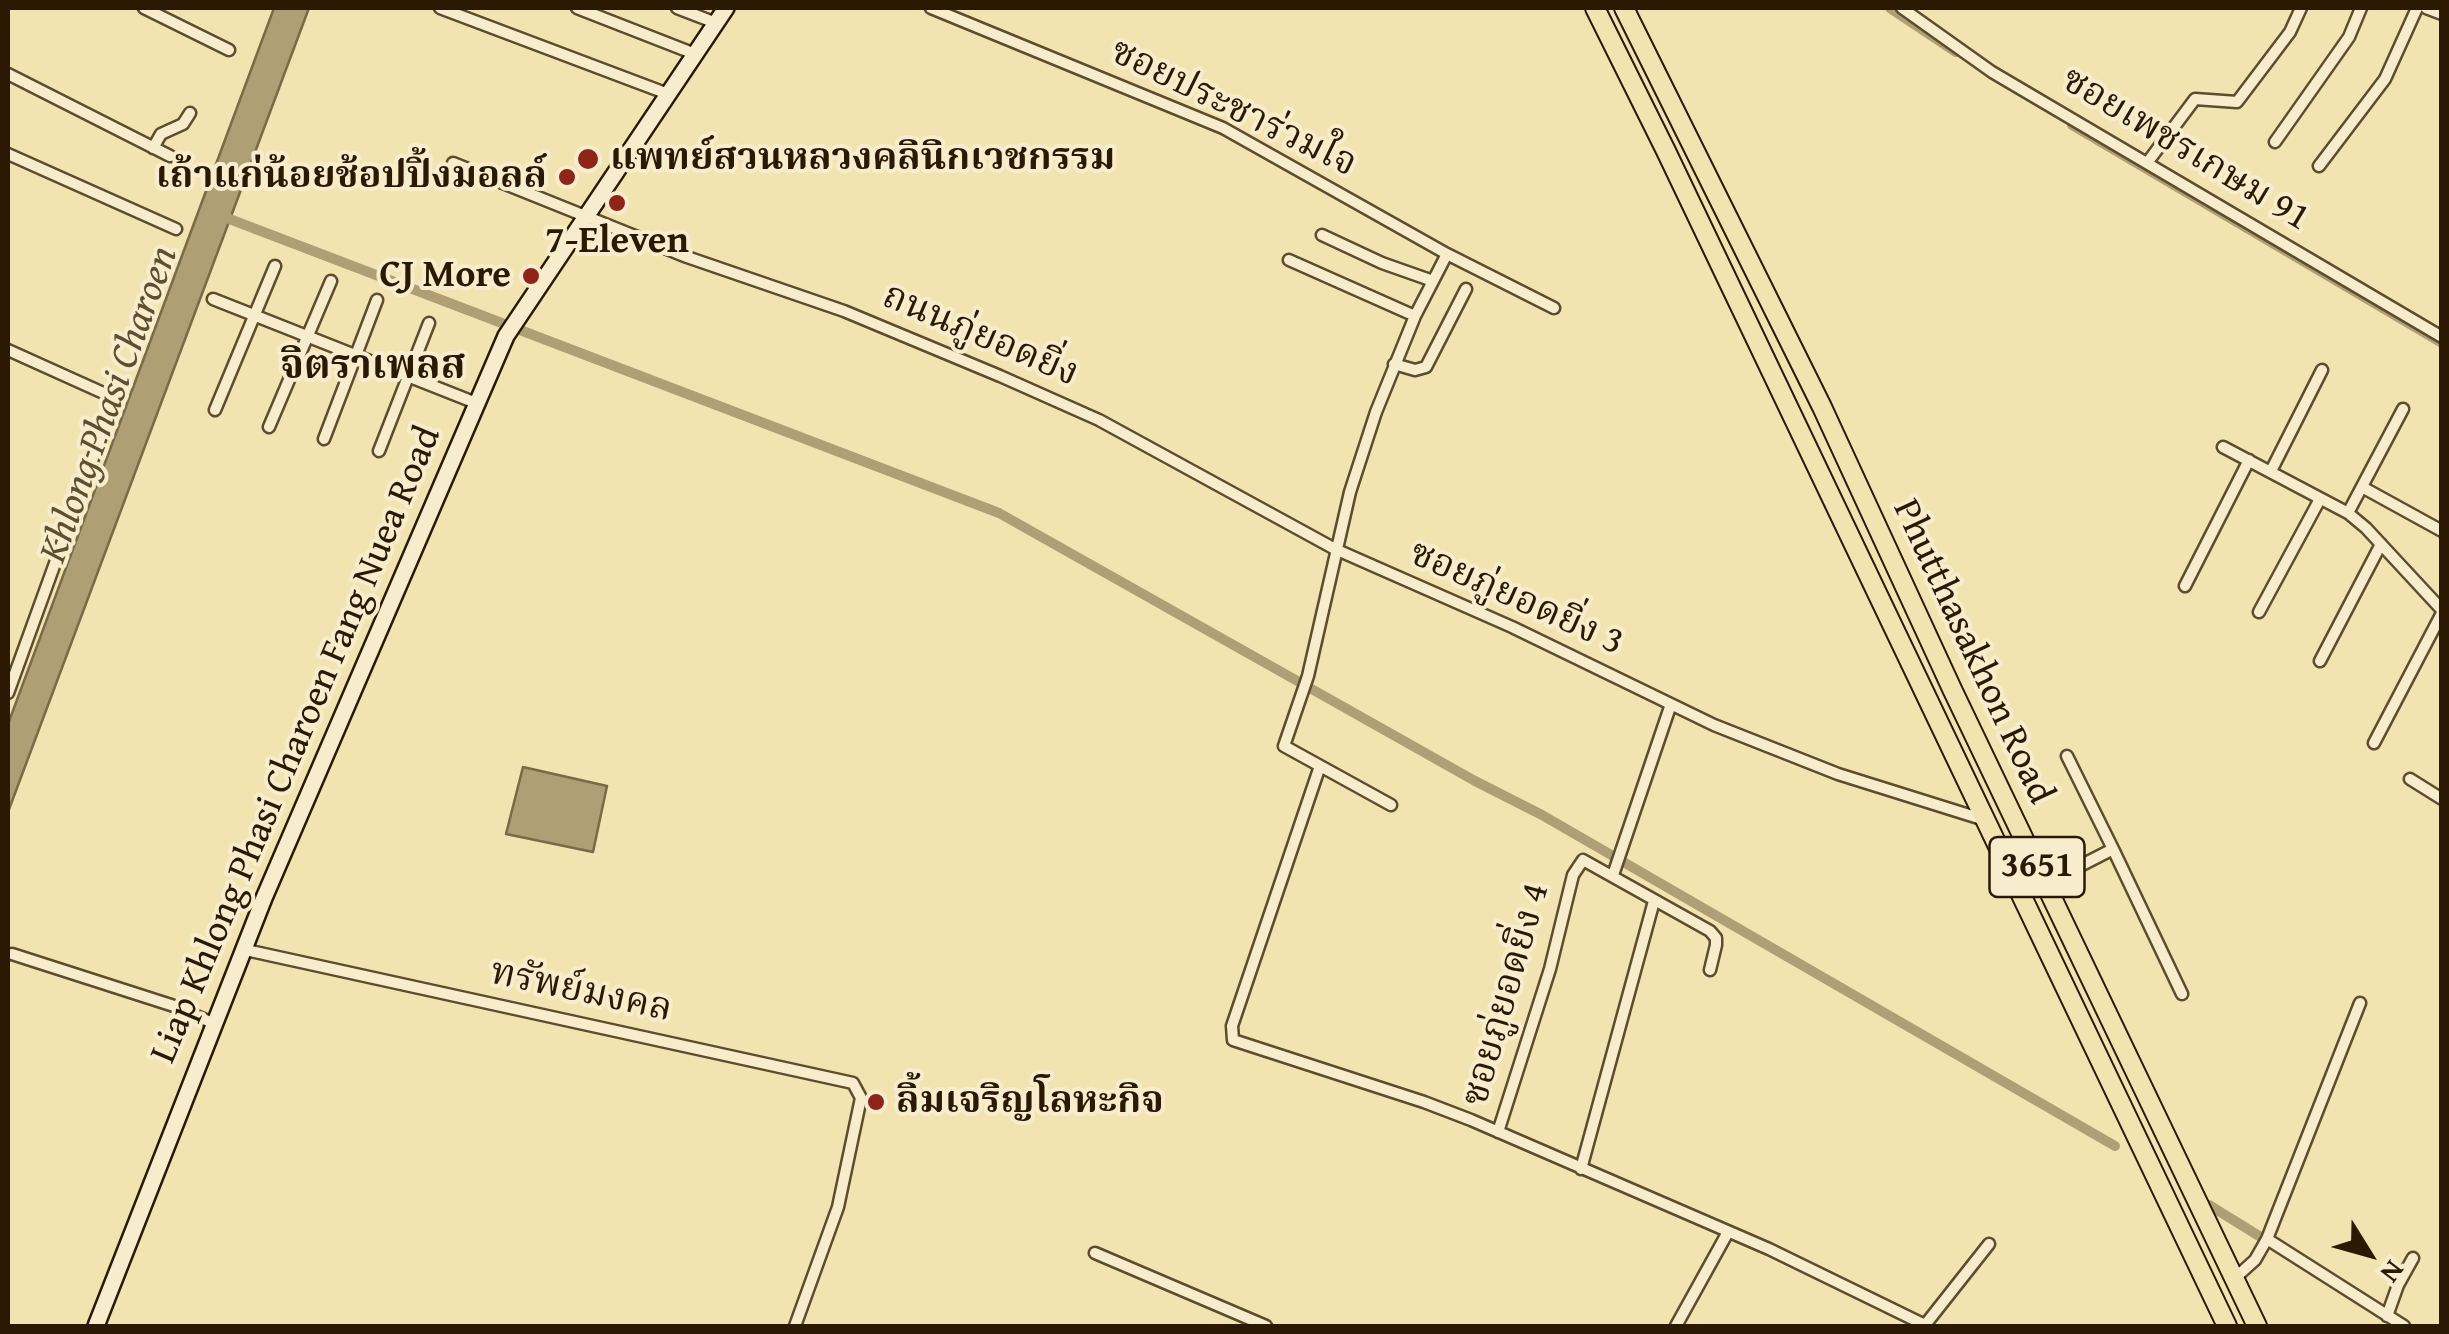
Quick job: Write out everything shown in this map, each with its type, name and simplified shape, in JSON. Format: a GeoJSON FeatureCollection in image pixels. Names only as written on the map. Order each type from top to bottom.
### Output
{"type":"FeatureCollection","features":[{"type":"Feature","properties":{"kind":"main road","name":"Liap Khlong Phasi Charoen Fang Nuea Road"},"geometry":{"type":"LineString","coordinates":[[96,1326],[264,898],[396,585],[510,329],[726,8]]}},
{"type":"Feature","properties":{"kind":"main road","name":"Phutthasakhon Road"},"geometry":{"type":"LineString","coordinates":[[1595,8],[1986,820],[2222,1323]]}},
{"type":"Feature","properties":{"kind":"main road","name":"Phutthasakhon Road"},"geometry":{"type":"LineString","coordinates":[[1624,8],[1822,407],[2257,1326]]}},
{"type":"Feature","properties":{"kind":"main road"},"geometry":{"type":"LineString","coordinates":[[1793,420],[1822,407]]}},
{"type":"Feature","properties":{"kind":"street"},"geometry":{"type":"LineString","coordinates":[[144,8],[229,50]]}},
{"type":"Feature","properties":{"kind":"street"},"geometry":{"type":"LineString","coordinates":[[440,8],[668,94]]}},
{"type":"Feature","properties":{"kind":"street"},"geometry":{"type":"LineString","coordinates":[[577,8],[695,54]]}},
{"type":"Feature","properties":{"kind":"street"},"geometry":{"type":"LineString","coordinates":[[677,8],[716,22]]}},
{"type":"Feature","properties":{"kind":"street","name":"ซอยประชาร่วมใจ"},"geometry":{"type":"LineString","coordinates":[[931,8],[1223,128],[1447,254],[1554,308]]}},
{"type":"Feature","properties":{"kind":"street","name":"ซอยเพชรเกษม 91"},"geometry":{"type":"LineString","coordinates":[[1902,8],[1992,72],[2442,337]]}},
{"type":"Feature","properties":{"kind":"street"},"geometry":{"type":"LineString","coordinates":[[2148,163],[2196,98],[2236,102],[2290,32],[2301,8]]}},
{"type":"Feature","properties":{"kind":"street"},"geometry":{"type":"LineString","coordinates":[[2275,142],[2342,49],[2361,8]]}},
{"type":"Feature","properties":{"kind":"street"},"geometry":{"type":"LineString","coordinates":[[2319,166],[2385,79],[2417,8]]}},
{"type":"Feature","properties":{"kind":"street"},"geometry":{"type":"LineString","coordinates":[[2426,8],[2442,14]]}},
{"type":"Feature","properties":{"kind":"street"},"geometry":{"type":"LineString","coordinates":[[8,74],[170,156]]}},
{"type":"Feature","properties":{"kind":"street"},"geometry":{"type":"LineString","coordinates":[[153,148],[161,134],[185,122],[190,113]]}},
{"type":"Feature","properties":{"kind":"street"},"geometry":{"type":"LineString","coordinates":[[8,155],[176,230]]}},
{"type":"Feature","properties":{"kind":"street","name":"ถนนภู่ยอดยิ่ง"},"geometry":{"type":"LineString","coordinates":[[453,163],[687,257],[844,311],[1014,382],[1111,427],[1335,550]]}},
{"type":"Feature","properties":{"kind":"street"},"geometry":{"type":"LineString","coordinates":[[1322,234],[1382,263],[1433,281]]}},
{"type":"Feature","properties":{"kind":"street"},"geometry":{"type":"LineString","coordinates":[[1391,805],[1284,746],[1308,676],[1350,492],[1394,364],[1447,254]]}},
{"type":"Feature","properties":{"kind":"street"},"geometry":{"type":"LineString","coordinates":[[1289,260],[1415,316]]}},
{"type":"Feature","properties":{"kind":"street"},"geometry":{"type":"LineString","coordinates":[[216,410],[275,266]]}},
{"type":"Feature","properties":{"kind":"street"},"geometry":{"type":"LineString","coordinates":[[270,427],[331,281]]}},
{"type":"Feature","properties":{"kind":"street"},"geometry":{"type":"LineString","coordinates":[[1394,364],[1414,370],[1426,367],[1466,289]]}},
{"type":"Feature","properties":{"kind":"street"},"geometry":{"type":"LineString","coordinates":[[213,299],[476,403]]}},
{"type":"Feature","properties":{"kind":"street"},"geometry":{"type":"LineString","coordinates":[[324,439],[378,300]]}},
{"type":"Feature","properties":{"kind":"street"},"geometry":{"type":"LineString","coordinates":[[378,451],[429,323]]}},
{"type":"Feature","properties":{"kind":"street"},"geometry":{"type":"LineString","coordinates":[[8,350],[110,396],[112,401],[8,694]]}},
{"type":"Feature","properties":{"kind":"street"},"geometry":{"type":"LineString","coordinates":[[2271,471],[2322,370]]}},
{"type":"Feature","properties":{"kind":"street"},"geometry":{"type":"LineString","coordinates":[[2348,513],[2403,410]]}},
{"type":"Feature","properties":{"kind":"street"},"geometry":{"type":"LineString","coordinates":[[2222,447],[2348,513],[2442,612],[2374,743]]}},
{"type":"Feature","properties":{"kind":"street"},"geometry":{"type":"LineString","coordinates":[[2186,586],[2249,460]]}},
{"type":"Feature","properties":{"kind":"street"},"geometry":{"type":"LineString","coordinates":[[2362,487],[2441,529]]}},
{"type":"Feature","properties":{"kind":"street"},"geometry":{"type":"LineString","coordinates":[[2259,612],[2320,499]]}},
{"type":"Feature","properties":{"kind":"street"},"geometry":{"type":"LineString","coordinates":[[2320,661],[2381,544]]}},
{"type":"Feature","properties":{"kind":"street","name":"ซอยภู่ยอดยิ่ง 3"},"geometry":{"type":"LineString","coordinates":[[1335,550],[1512,627],[1748,740],[1838,774],[1986,820]]}},
{"type":"Feature","properties":{"kind":"street"},"geometry":{"type":"LineString","coordinates":[[1671,704],[1612,875],[1716,938],[1710,970]]}},
{"type":"Feature","properties":{"kind":"street"},"geometry":{"type":"LineString","coordinates":[[2067,756],[2182,994]]}},
{"type":"Feature","properties":{"kind":"street"},"geometry":{"type":"LineString","coordinates":[[1320,766],[1232,1026],[1234,1040],[1424,1102],[1498,1132],[1728,1232],[1926,1326],[1989,1244]]}},
{"type":"Feature","properties":{"kind":"street"},"geometry":{"type":"LineString","coordinates":[[2410,779],[2440,794]]}},
{"type":"Feature","properties":{"kind":"street"},"geometry":{"type":"LineString","coordinates":[[2045,884],[2114,849]]}},
{"type":"Feature","properties":{"kind":"street","name":"ซอยภู่ยอดยิ่ง 4"},"geometry":{"type":"LineString","coordinates":[[1498,1132],[1550,970],[1573,875],[1583,860],[1612,875]]}},
{"type":"Feature","properties":{"kind":"street"},"geometry":{"type":"LineString","coordinates":[[1580,1169],[1654,901]]}},
{"type":"Feature","properties":{"kind":"street","name":"ทรัพย์มงคล"},"geometry":{"type":"LineString","coordinates":[[246,950],[842,1080],[858,1088],[861,1098],[837,1212],[796,1326]]}},
{"type":"Feature","properties":{"kind":"street"},"geometry":{"type":"LineString","coordinates":[[12,954],[174,1006],[215,1024]]}},
{"type":"Feature","properties":{"kind":"street"},"geometry":{"type":"LineString","coordinates":[[2235,1278],[2255,1260],[2267,1239],[2360,1003]]}},
{"type":"Feature","properties":{"kind":"street"},"geometry":{"type":"LineString","coordinates":[[1676,1326],[1728,1232]]}},
{"type":"Feature","properties":{"kind":"street"},"geometry":{"type":"LineString","coordinates":[[2267,1239],[2404,1326]]}},
{"type":"Feature","properties":{"kind":"street"},"geometry":{"type":"LineString","coordinates":[[1095,1254],[1266,1326]]}},
{"type":"Feature","properties":{"kind":"street"},"geometry":{"type":"LineString","coordinates":[[2387,1316],[2398,1284],[2414,1258]]}},
{"type":"Feature","properties":{"kind":"shaded area"},"geometry":{"type":"Polygon","coordinates":[[[274,8],[309,8],[8,812],[8,724],[274,8]]]}},
{"type":"Feature","properties":{"kind":"shaded area"},"geometry":{"type":"Polygon","coordinates":[[[523,767],[607,786],[593,852],[506,834],[523,767]]]}},
{"type":"Feature","properties":{"kind":"waterway"},"geometry":{"type":"LineString","coordinates":[[1890,8],[1956,52]]}},
{"type":"Feature","properties":{"kind":"waterway"},"geometry":{"type":"LineString","coordinates":[[2072,125],[2442,343]]}},
{"type":"Feature","properties":{"kind":"waterway"},"geometry":{"type":"LineString","coordinates":[[219,215],[999,513],[1542,815],[2115,1146]]}},
{"type":"Feature","properties":{"kind":"waterway"},"geometry":{"type":"LineString","coordinates":[[2209,1205],[2272,1244]]}},
{"type":"Feature","properties":{"kind":"place","name":"แพทย์สวนหลวงคลินิกเวชกรรม"},"geometry":{"type":"Point","coordinates":[588,159]}},
{"type":"Feature","properties":{"kind":"place","name":"เถ้าแก่น้อยช้อปปิ้งมอลล์"},"geometry":{"type":"Point","coordinates":[567,177]}},
{"type":"Feature","properties":{"kind":"place","name":"7-Eleven"},"geometry":{"type":"Point","coordinates":[617,203]}},
{"type":"Feature","properties":{"kind":"place","name":"CJ More"},"geometry":{"type":"Point","coordinates":[531,276]}},
{"type":"Feature","properties":{"kind":"place","name":"ลิ้มเจริญโลหะกิจ"},"geometry":{"type":"Point","coordinates":[876,1102]}},
{"type":"Feature","properties":{"kind":"district","name":"จิตราเพลส"},"geometry":{"type":"Point","coordinates":[373,368]}},
{"type":"Feature","properties":{"kind":"water label","name":"Khlong Phasi Charoen"},"geometry":{"type":"Point","coordinates":[110,405]}}]}
